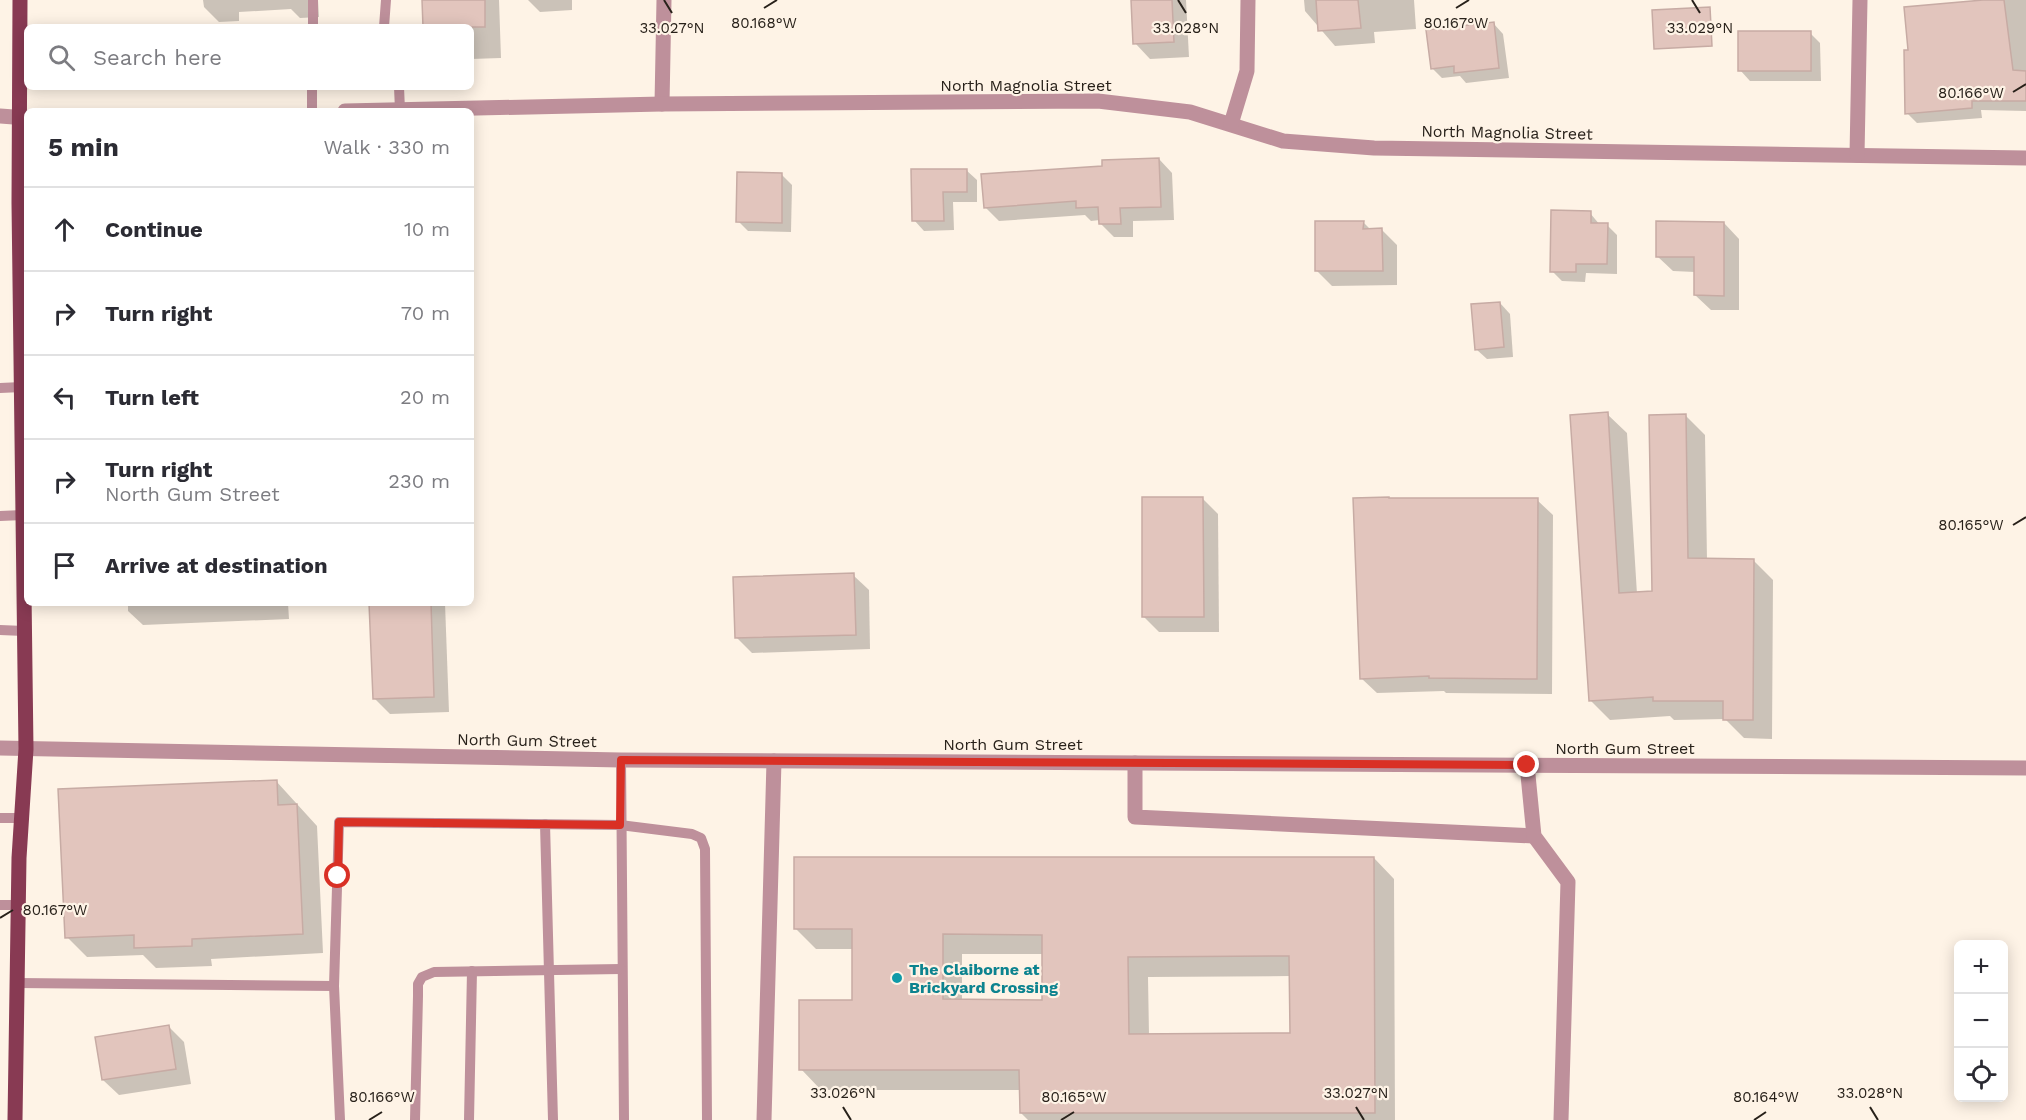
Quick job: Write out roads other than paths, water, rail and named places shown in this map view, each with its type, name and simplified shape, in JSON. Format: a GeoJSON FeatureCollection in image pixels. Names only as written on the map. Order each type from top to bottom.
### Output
{"type":"FeatureCollection","features":[{"type":"Feature","properties":{"kind":"main road"},"geometry":{"type":"LineString","coordinates":[[15,1120],[18,905],[26,749],[20,0]]}},
{"type":"Feature","properties":{"kind":"street"},"geometry":{"type":"LineString","coordinates":[[662,104],[664,0]]}},
{"type":"Feature","properties":{"kind":"street"},"geometry":{"type":"LineString","coordinates":[[1231,124],[1247,70],[1248,0]]}},
{"type":"Feature","properties":{"kind":"street"},"geometry":{"type":"LineString","coordinates":[[1857,155],[1860,0]]}},
{"type":"Feature","properties":{"kind":"street","name":"North Magnolia Street"},"geometry":{"type":"LineString","coordinates":[[474,108],[662,104],[1098,101],[1190,112],[1283,141],[1374,148],[2026,158]]}},
{"type":"Feature","properties":{"kind":"street"},"geometry":{"type":"LineString","coordinates":[[0,116],[22,118]]}},
{"type":"Feature","properties":{"kind":"street","name":"North Gum Street"},"geometry":{"type":"LineString","coordinates":[[0,748],[621,760],[2026,768]]}},
{"type":"Feature","properties":{"kind":"street"},"geometry":{"type":"LineString","coordinates":[[764,1120],[774,761]]}},
{"type":"Feature","properties":{"kind":"street"},"geometry":{"type":"LineString","coordinates":[[1135,763],[1135,817],[1534,836]]}},
{"type":"Feature","properties":{"kind":"street"},"geometry":{"type":"LineString","coordinates":[[1527,765],[1534,836],[1568,882],[1561,1120]]}},
{"type":"Feature","properties":{"kind":"lane"},"geometry":{"type":"LineString","coordinates":[[313,0],[313,24]]}},
{"type":"Feature","properties":{"kind":"lane"},"geometry":{"type":"LineString","coordinates":[[384,24],[386,0]]}},
{"type":"Feature","properties":{"kind":"lane"},"geometry":{"type":"LineString","coordinates":[[312,90],[312,108]]}},
{"type":"Feature","properties":{"kind":"lane"},"geometry":{"type":"LineString","coordinates":[[399,90],[400,108]]}},
{"type":"Feature","properties":{"kind":"lane"},"geometry":{"type":"LineString","coordinates":[[0,388],[22,387]]}},
{"type":"Feature","properties":{"kind":"lane"},"geometry":{"type":"LineString","coordinates":[[0,516],[23,515]]}},
{"type":"Feature","properties":{"kind":"lane"},"geometry":{"type":"LineString","coordinates":[[0,630],[24,631]]}},
{"type":"Feature","properties":{"kind":"lane"},"geometry":{"type":"LineString","coordinates":[[621,760],[624,1120]]}},
{"type":"Feature","properties":{"kind":"lane"},"geometry":{"type":"LineString","coordinates":[[0,818],[22,818]]}},
{"type":"Feature","properties":{"kind":"lane"},"geometry":{"type":"LineString","coordinates":[[340,1120],[334,986],[339,822],[620,825],[692,834],[701,838],[705,849],[707,1120]]}},
{"type":"Feature","properties":{"kind":"lane"},"geometry":{"type":"LineString","coordinates":[[545,824],[552,1120]]}},
{"type":"Feature","properties":{"kind":"lane"},"geometry":{"type":"LineString","coordinates":[[0,904],[18,905]]}},
{"type":"Feature","properties":{"kind":"lane"},"geometry":{"type":"LineString","coordinates":[[415,1120],[418,984],[422,977],[435,972],[621,969]]}},
{"type":"Feature","properties":{"kind":"lane"},"geometry":{"type":"LineString","coordinates":[[470,1120],[472,971]]}},
{"type":"Feature","properties":{"kind":"lane"},"geometry":{"type":"LineString","coordinates":[[17,983],[334,986]]}},
{"type":"Feature","properties":{"kind":"place","name":"The Claiborne at Brickyard Crossing"},"geometry":{"type":"Point","coordinates":[897,978]}}]}
